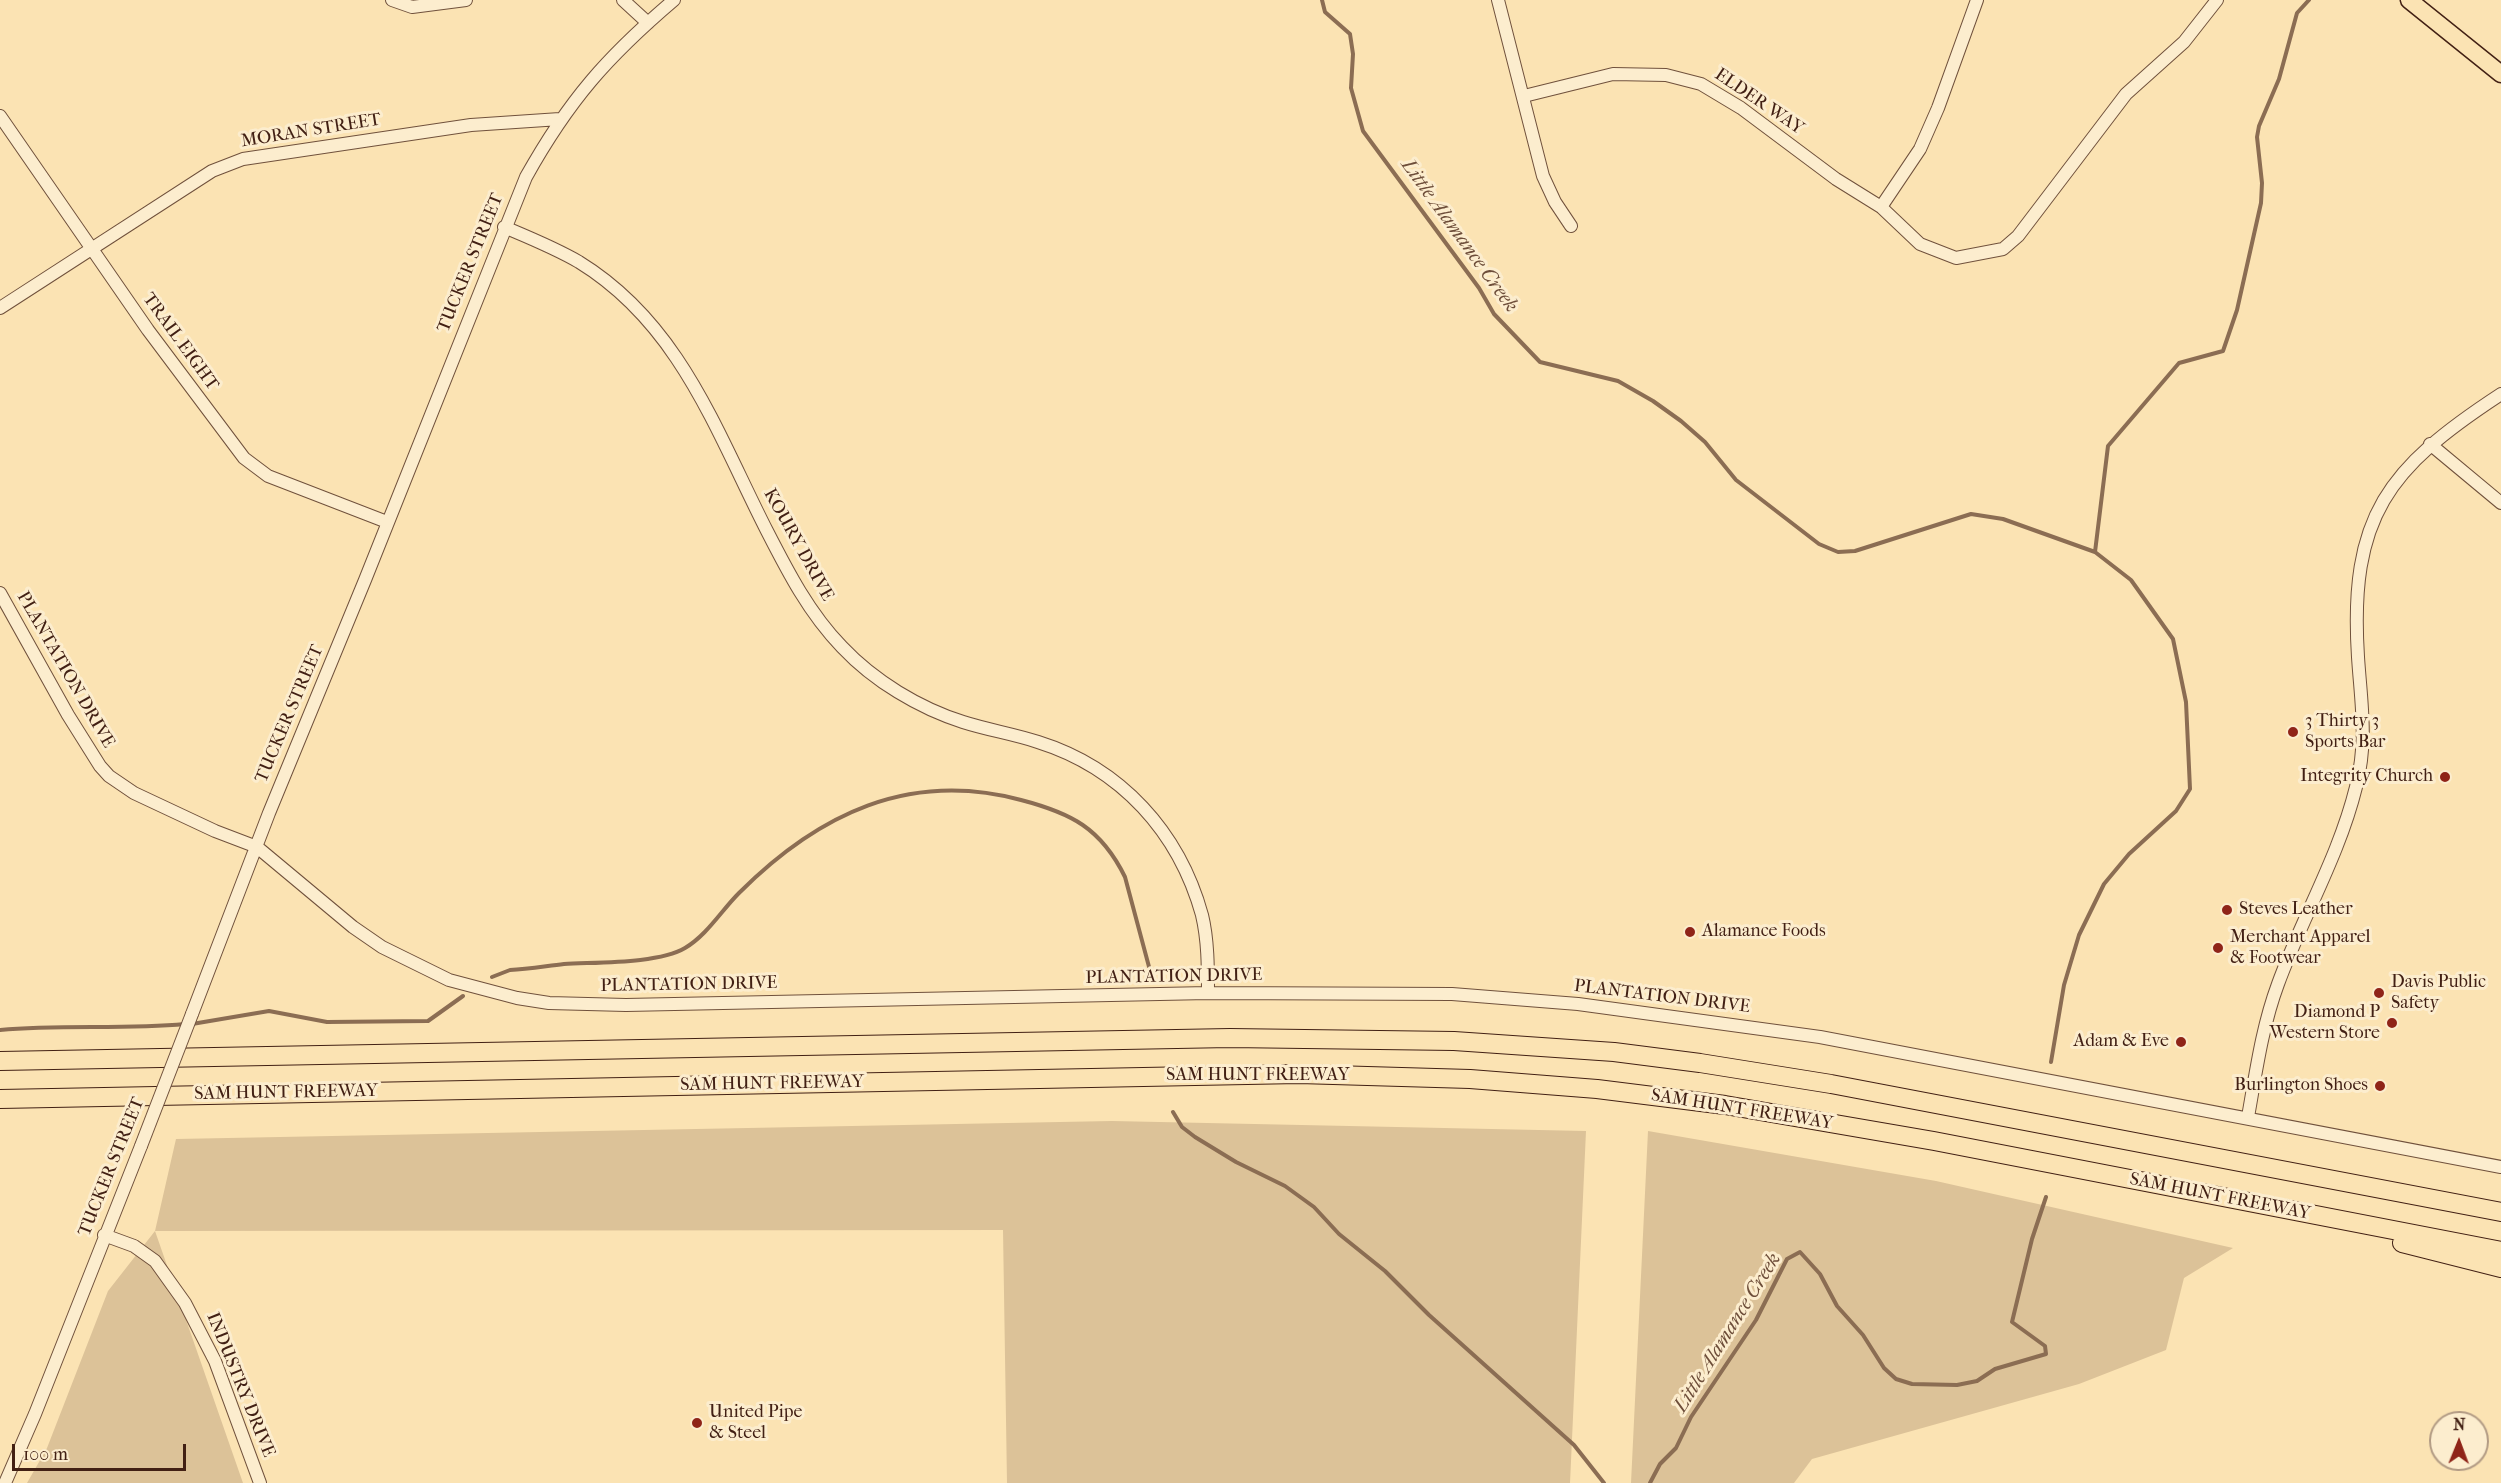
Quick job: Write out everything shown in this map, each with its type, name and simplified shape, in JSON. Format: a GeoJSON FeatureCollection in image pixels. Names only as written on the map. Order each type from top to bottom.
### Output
{"type":"FeatureCollection","features":[{"type":"Feature","properties":{"kind":"highway","name":"SAM HUNT FREEWAY"},"geometry":{"type":"LineString","coordinates":[[0,1061],[1230,1038],[1454,1041],[1614,1052],[1776,1074],[2501,1212]]}},
{"type":"Feature","properties":{"kind":"highway","name":"SAM HUNT FREEWAY"},"geometry":{"type":"LineString","coordinates":[[0,1099],[1183,1076],[1353,1075],[1470,1079],[1597,1089],[1725,1105],[1934,1141],[2501,1251]]}},
{"type":"Feature","properties":{"kind":"highway"},"geometry":{"type":"LineString","coordinates":[[2141,1143],[2501,1201]]}},
{"type":"Feature","properties":{"kind":"highway"},"geometry":{"type":"LineString","coordinates":[[2229,1199],[2501,1268]]}},
{"type":"Feature","properties":{"kind":"main road"},"geometry":{"type":"LineString","coordinates":[[2409,0],[2501,74]]}},
{"type":"Feature","properties":{"kind":"street"},"geometry":{"type":"LineString","coordinates":[[392,0],[412,7],[466,0]]}},
{"type":"Feature","properties":{"kind":"street"},"geometry":{"type":"LineString","coordinates":[[623,0],[648,23]]}},
{"type":"Feature","properties":{"kind":"street","name":"TUCKER STREET"},"geometry":{"type":"LineString","coordinates":[[5,1483],[48,1383],[256,847],[526,177],[560,120],[601,67],[674,0]]}},
{"type":"Feature","properties":{"kind":"street"},"geometry":{"type":"LineString","coordinates":[[1498,0],[1543,176],[1555,202],[1571,226]]}},
{"type":"Feature","properties":{"kind":"street"},"geometry":{"type":"LineString","coordinates":[[1881,207],[1920,149],[1938,108],[1977,0]]}},
{"type":"Feature","properties":{"kind":"street","name":"ELDER WAY"},"geometry":{"type":"LineString","coordinates":[[1524,96],[1613,74],[1666,75],[1701,84],[1741,108],[1836,179],[1881,207],[1920,244],[1956,258],[2003,249],[2018,236],[2126,94],[2184,42],[2217,0]]}},
{"type":"Feature","properties":{"kind":"street","name":"TRAIL EIGHT"},"geometry":{"type":"LineString","coordinates":[[0,116],[91,249],[244,458],[268,476],[387,522]]}},
{"type":"Feature","properties":{"kind":"street","name":"MORAN STREET"},"geometry":{"type":"LineString","coordinates":[[0,308],[212,171],[243,159],[460,127],[560,120]]}},
{"type":"Feature","properties":{"kind":"street","name":"KOURY DRIVE"},"geometry":{"type":"LineString","coordinates":[[504,227],[581,263],[612,286],[660,333],[694,382],[796,587],[841,646],[876,677],[934,712],[1037,741],[1071,754],[1096,767],[1130,793],[1156,820],[1185,870],[1202,917],[1209,993]]}},
{"type":"Feature","properties":{"kind":"street"},"geometry":{"type":"LineString","coordinates":[[2248,1117],[2260,1046],[2274,994],[2330,862],[2356,786],[2364,733],[2356,628],[2359,575],[2364,551],[2378,512],[2394,482],[2430,444],[2451,427],[2501,394]]}},
{"type":"Feature","properties":{"kind":"street"},"geometry":{"type":"LineString","coordinates":[[2430,444],[2501,503]]}},
{"type":"Feature","properties":{"kind":"street","name":"PLANTATION DRIVE"},"geometry":{"type":"LineString","coordinates":[[0,593],[68,715],[109,776],[156,806],[256,847],[353,927],[382,947],[449,980],[517,999],[549,1003],[626,1005],[1209,993],[1452,994],[1587,1005],[1820,1037],[2501,1167]]}},
{"type":"Feature","properties":{"kind":"street","name":"INDUSTRY DRIVE"},"geometry":{"type":"LineString","coordinates":[[104,1235],[134,1246],[155,1261],[185,1303],[215,1361],[260,1483]]}},
{"type":"Feature","properties":{"kind":"shaded area"},"geometry":{"type":"Polygon","coordinates":[[[1112,1121],[1586,1131],[1570,1483],[1007,1483],[1003,1230],[155,1231],[176,1139],[1112,1121]]]}},
{"type":"Feature","properties":{"kind":"shaded area"},"geometry":{"type":"Polygon","coordinates":[[[1648,1131],[1936,1181],[2233,1248],[2184,1278],[2166,1350],[2079,1384],[1812,1459],[1794,1483],[1631,1483],[1648,1131]]]}},
{"type":"Feature","properties":{"kind":"shaded area"},"geometry":{"type":"Polygon","coordinates":[[[155,1231],[243,1483],[27,1483],[47,1448],[108,1291],[155,1231]]]}},
{"type":"Feature","properties":{"kind":"waterway","name":"Little Alamance Creek"},"geometry":{"type":"LineString","coordinates":[[1322,0],[1325,12],[1350,34],[1353,54],[1351,88],[1363,131],[1479,288],[1494,314],[1540,362],[1618,381],[1653,401],[1705,442],[1736,480],[1819,544],[1838,552],[1855,551],[1971,514],[2003,519],[2095,552],[2131,580],[2173,639],[2186,702],[2190,789],[2176,811],[2129,854],[2104,884],[2079,935],[2064,985],[2051,1062]]}},
{"type":"Feature","properties":{"kind":"waterway"},"geometry":{"type":"LineString","coordinates":[[2095,552],[2108,446],[2179,363],[2223,351],[2237,310],[2261,203],[2262,183],[2257,137],[2259,126],[2279,79],[2297,13],[2309,0]]}},
{"type":"Feature","properties":{"kind":"waterway"},"geometry":{"type":"LineString","coordinates":[[492,977],[510,970],[564,964],[643,960],[673,953],[693,943],[739,893],[769,865],[833,821],[868,806],[903,795],[941,791],[980,792],[1039,805],[1070,817],[1095,835],[1106,846],[1125,877],[1152,978]]}},
{"type":"Feature","properties":{"kind":"waterway"},"geometry":{"type":"LineString","coordinates":[[192,1024],[269,1011],[327,1022],[428,1021],[463,996]]}},
{"type":"Feature","properties":{"kind":"waterway"},"geometry":{"type":"LineString","coordinates":[[0,1030],[185,1024]]}},
{"type":"Feature","properties":{"kind":"waterway"},"geometry":{"type":"LineString","coordinates":[[1173,1112],[1182,1127],[1195,1137],[1236,1162],[1285,1186],[1314,1207],[1339,1234],[1385,1271],[1429,1315],[1574,1445],[1604,1483]]}},
{"type":"Feature","properties":{"kind":"waterway","name":"Little Alamance Creek"},"geometry":{"type":"LineString","coordinates":[[1650,1483],[1660,1464],[1676,1448],[1691,1417],[1756,1320],[1787,1259],[1800,1252],[1820,1274],[1837,1306],[1863,1335],[1884,1368],[1896,1379],[1912,1384],[1957,1385],[1977,1381],[1995,1369],[2046,1354],[2045,1346],[2012,1322],[2032,1239],[2046,1197]]}},
{"type":"Feature","properties":{"kind":"place","name":"3 Thirty 3 Sports Bar"},"geometry":{"type":"Point","coordinates":[2293,732]}},
{"type":"Feature","properties":{"kind":"place","name":"Integrity Church"},"geometry":{"type":"Point","coordinates":[2445,777]}},
{"type":"Feature","properties":{"kind":"place","name":"Steves Leather"},"geometry":{"type":"Point","coordinates":[2227,910]}},
{"type":"Feature","properties":{"kind":"place","name":"Alamance Foods"},"geometry":{"type":"Point","coordinates":[1690,932]}},
{"type":"Feature","properties":{"kind":"place","name":"Merchant Apparel & Footwear"},"geometry":{"type":"Point","coordinates":[2218,948]}},
{"type":"Feature","properties":{"kind":"place","name":"Davis Public Safety"},"geometry":{"type":"Point","coordinates":[2379,993]}},
{"type":"Feature","properties":{"kind":"place","name":"Diamond P Western Store"},"geometry":{"type":"Point","coordinates":[2392,1023]}},
{"type":"Feature","properties":{"kind":"place","name":"Adam & Eve"},"geometry":{"type":"Point","coordinates":[2181,1042]}},
{"type":"Feature","properties":{"kind":"place","name":"Burlington Shoes"},"geometry":{"type":"Point","coordinates":[2380,1086]}},
{"type":"Feature","properties":{"kind":"place","name":"United Pipe & Steel"},"geometry":{"type":"Point","coordinates":[697,1423]}}]}
